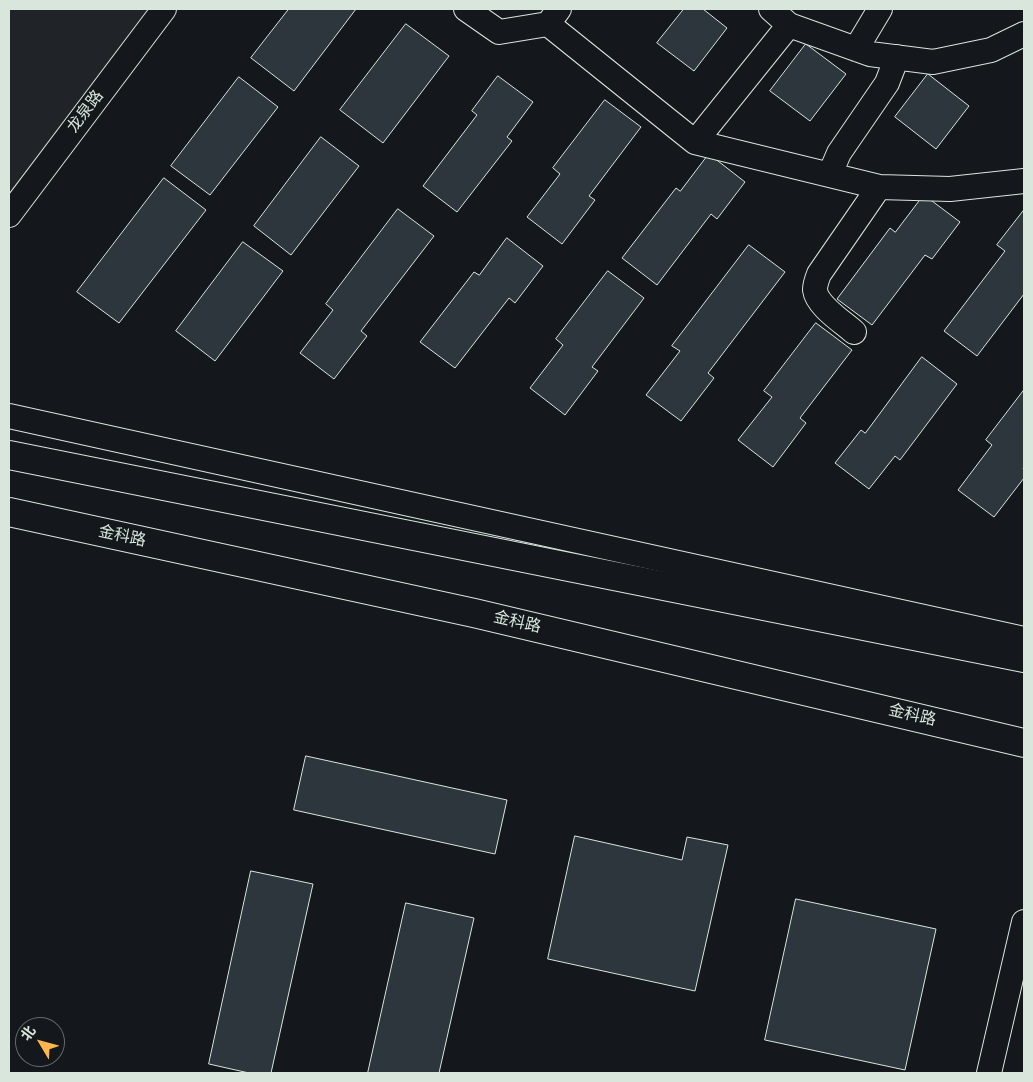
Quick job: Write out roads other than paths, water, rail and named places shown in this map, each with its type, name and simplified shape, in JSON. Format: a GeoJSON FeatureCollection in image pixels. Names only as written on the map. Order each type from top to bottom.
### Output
{"type":"FeatureCollection","features":[{"type":"Feature","properties":{"kind":"main road"},"geometry":{"type":"LineString","coordinates":[[9,455],[1024,658]]}},
{"type":"Feature","properties":{"kind":"main road","name":"金科路"},"geometry":{"type":"LineString","coordinates":[[9,512],[474,613],[1024,743]]}},
{"type":"Feature","properties":{"kind":"street","name":"龙泉路"},"geometry":{"type":"LineString","coordinates":[[9,215],[164,9]]}},
{"type":"Feature","properties":{"kind":"street"},"geometry":{"type":"LineString","coordinates":[[466,9],[499,32],[554,16],[695,142],[879,187],[950,189],[1024,181]]}},
{"type":"Feature","properties":{"kind":"street"},"geometry":{"type":"LineString","coordinates":[[771,9],[789,25],[870,54],[933,62],[992,50],[1024,34]]}},
{"type":"Feature","properties":{"kind":"street"},"geometry":{"type":"LineString","coordinates":[[856,49],[880,9]]}},
{"type":"Feature","properties":{"kind":"street"},"geometry":{"type":"LineString","coordinates":[[695,142],[789,25]]}},
{"type":"Feature","properties":{"kind":"street"},"geometry":{"type":"LineString","coordinates":[[830,174],[839,153],[887,84],[897,57]]}},
{"type":"Feature","properties":{"kind":"street"},"geometry":{"type":"LineString","coordinates":[[854,332],[823,306],[817,297],[815,288],[818,274],[879,187]]}},
{"type":"Feature","properties":{"kind":"street"},"geometry":{"type":"LineString","coordinates":[[9,416],[1024,639]]}},
{"type":"Feature","properties":{"kind":"street"},"geometry":{"type":"LineString","coordinates":[[989,1073],[1024,922]]}}]}
